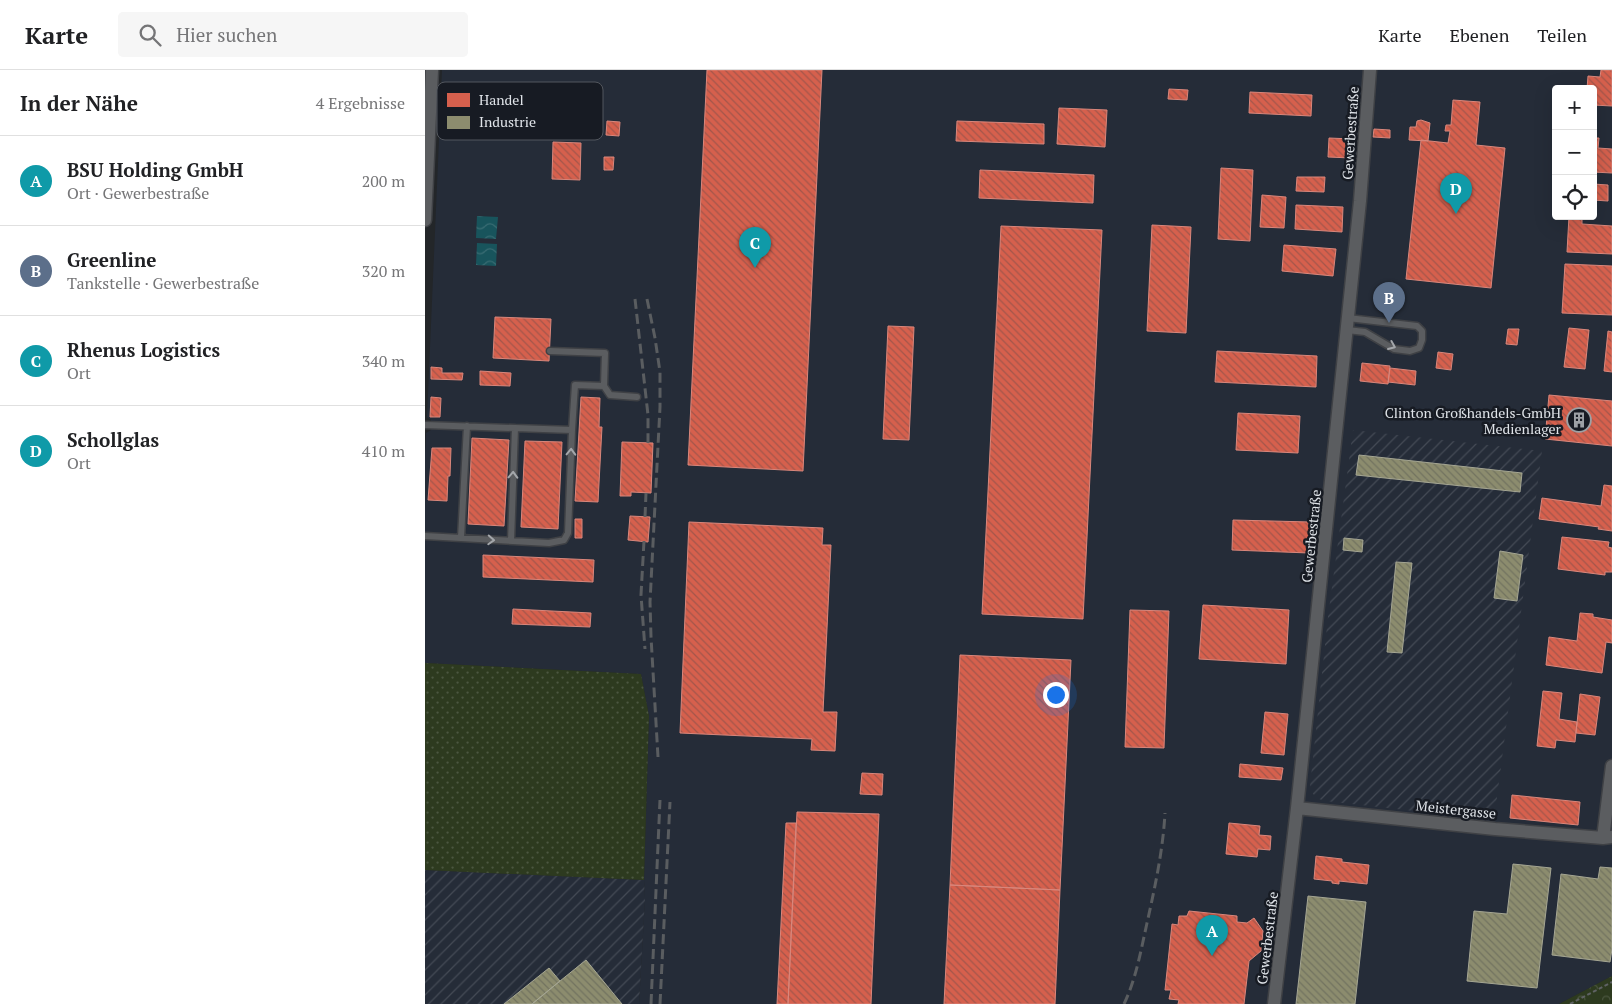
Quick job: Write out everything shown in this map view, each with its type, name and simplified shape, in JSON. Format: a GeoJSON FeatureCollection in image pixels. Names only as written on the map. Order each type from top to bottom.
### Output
{"type":"FeatureCollection","features":[{"type":"Feature","properties":{"kind":"street"},"geometry":{"type":"LineString","coordinates":[[425,220],[432,70]]}},
{"type":"Feature","properties":{"kind":"street","name":"Gewerbestraße"},"geometry":{"type":"LineString","coordinates":[[1274,1004],[1297,808],[1360,201],[1370,70]]}},
{"type":"Feature","properties":{"kind":"street"},"geometry":{"type":"LineString","coordinates":[[1608,837],[1612,766]]}},
{"type":"Feature","properties":{"kind":"street","name":"Meistergasse"},"geometry":{"type":"LineString","coordinates":[[1297,808],[1495,829],[1608,837]]}},
{"type":"Feature","properties":{"kind":"lane"},"geometry":{"type":"LineString","coordinates":[[1347,324],[1417,326],[1422,331],[1422,340],[1419,348],[1410,351],[1394,349],[1347,324]]}},
{"type":"Feature","properties":{"kind":"lane"},"geometry":{"type":"LineString","coordinates":[[550,351],[605,353],[604,386],[610,395],[637,397]]}},
{"type":"Feature","properties":{"kind":"lane"},"geometry":{"type":"LineString","coordinates":[[425,536],[549,543],[564,540],[568,533],[575,385],[604,386]]}},
{"type":"Feature","properties":{"kind":"lane"},"geometry":{"type":"LineString","coordinates":[[425,425],[572,430]]}},
{"type":"Feature","properties":{"kind":"lane"},"geometry":{"type":"LineString","coordinates":[[461,538],[467,426]]}},
{"type":"Feature","properties":{"kind":"lane"},"geometry":{"type":"LineString","coordinates":[[511,541],[515,428]]}},
{"type":"Feature","properties":{"kind":"path"},"geometry":{"type":"LineString","coordinates":[[1570,1004],[1612,982]]}},
{"type":"Feature","properties":{"kind":"shaded area"},"geometry":{"type":"Polygon","coordinates":[[[442,70],[1612,70],[1612,976],[1559,1004],[639,1004],[645,899],[649,716],[641,674],[425,663],[425,453],[426,433],[431,430],[431,420],[427,417],[439,140],[603,140],[603,82],[441,82],[442,70]]]}},
{"type":"Feature","properties":{"kind":"shaded area"},"geometry":{"type":"Polygon","coordinates":[[[1353,430],[1542,451],[1494,820],[1325,801],[1313,794],[1310,786],[1328,617],[1353,430]]]}},
{"type":"Feature","properties":{"kind":"shaded area"},"geometry":{"type":"Polygon","coordinates":[[[425,870],[644,880],[645,899],[639,1004],[425,1004],[425,870]]]}},
{"type":"Feature","properties":{"kind":"green space"},"geometry":{"type":"Polygon","coordinates":[[[425,663],[641,674],[649,716],[644,880],[425,870],[425,663]]]}},
{"type":"Feature","properties":{"kind":"green space"},"geometry":{"type":"Polygon","coordinates":[[[1612,976],[1612,1004],[1559,1004],[1612,976]]]}},
{"type":"Feature","properties":{"kind":"water"},"geometry":{"type":"Polygon","coordinates":[[[477,216],[498,217],[496,239],[476,238],[477,216]]]}},
{"type":"Feature","properties":{"kind":"water"},"geometry":{"type":"Polygon","coordinates":[[[477,243],[497,244],[496,266],[476,265],[477,243]]]}},
{"type":"Feature","properties":{"kind":"building: Handel"},"geometry":{"type":"Polygon","coordinates":[[[707,70],[822,70],[803,471],[688,465],[707,70]]]}},
{"type":"Feature","properties":{"kind":"building: Handel"},"geometry":{"type":"Polygon","coordinates":[[[1601,70],[1612,70],[1612,106],[1597,105],[1597,85],[1587,85],[1588,76],[1600,77],[1601,70]]]}},
{"type":"Feature","properties":{"kind":"building: Handel"},"geometry":{"type":"Polygon","coordinates":[[[1169,89],[1188,90],[1187,100],[1168,99],[1169,89]]]}},
{"type":"Feature","properties":{"kind":"building: Handel"},"geometry":{"type":"Polygon","coordinates":[[[1250,92],[1312,95],[1311,116],[1249,113],[1250,92]]]}},
{"type":"Feature","properties":{"kind":"building: Handel"},"geometry":{"type":"Polygon","coordinates":[[[1453,100],[1480,102],[1476,145],[1505,148],[1491,288],[1406,279],[1421,140],[1448,143],[1450,131],[1445,131],[1446,125],[1451,125],[1453,100]]]}},
{"type":"Feature","properties":{"kind":"building: Handel"},"geometry":{"type":"Polygon","coordinates":[[[1059,108],[1107,110],[1105,147],[1057,144],[1059,108]]]}},
{"type":"Feature","properties":{"kind":"building: Handel"},"geometry":{"type":"Polygon","coordinates":[[[1421,120],[1430,123],[1428,141],[1409,140],[1410,127],[1416,127],[1417,121],[1421,120]]]}},
{"type":"Feature","properties":{"kind":"building: Handel"},"geometry":{"type":"Polygon","coordinates":[[[607,121],[620,122],[619,136],[606,135],[607,121]]]}},
{"type":"Feature","properties":{"kind":"building: Handel"},"geometry":{"type":"Polygon","coordinates":[[[957,121],[1044,124],[1044,144],[956,141],[957,121]]]}},
{"type":"Feature","properties":{"kind":"building: Handel"},"geometry":{"type":"Polygon","coordinates":[[[1374,129],[1390,130],[1390,138],[1373,137],[1374,129]]]}},
{"type":"Feature","properties":{"kind":"building: Handel"},"geometry":{"type":"Polygon","coordinates":[[[1329,138],[1352,139],[1351,158],[1328,157],[1329,138]]]}},
{"type":"Feature","properties":{"kind":"building: Handel"},"geometry":{"type":"Polygon","coordinates":[[[1597,138],[1599,138],[1598,148],[1612,149],[1612,173],[1597,172],[1597,138]]]}},
{"type":"Feature","properties":{"kind":"building: Handel"},"geometry":{"type":"Polygon","coordinates":[[[553,142],[581,143],[580,180],[552,179],[553,142]]]}},
{"type":"Feature","properties":{"kind":"building: Handel"},"geometry":{"type":"Polygon","coordinates":[[[604,157],[614,157],[613,170],[604,170],[604,157]]]}},
{"type":"Feature","properties":{"kind":"building: Handel"},"geometry":{"type":"Polygon","coordinates":[[[1221,168],[1253,170],[1250,241],[1218,239],[1221,168]]]}},
{"type":"Feature","properties":{"kind":"building: Handel"},"geometry":{"type":"Polygon","coordinates":[[[980,170],[1094,175],[1093,203],[979,198],[980,170]]]}},
{"type":"Feature","properties":{"kind":"building: Handel"},"geometry":{"type":"Polygon","coordinates":[[[1297,177],[1325,177],[1324,192],[1296,191],[1297,177]]]}},
{"type":"Feature","properties":{"kind":"building: Handel"},"geometry":{"type":"Polygon","coordinates":[[[1597,184],[1608,185],[1608,201],[1597,200],[1597,184]]]}},
{"type":"Feature","properties":{"kind":"building: Handel"},"geometry":{"type":"Polygon","coordinates":[[[1262,195],[1286,197],[1284,228],[1260,227],[1262,195]]]}},
{"type":"Feature","properties":{"kind":"building: Handel"},"geometry":{"type":"Polygon","coordinates":[[[1296,205],[1343,207],[1342,232],[1295,229],[1296,205]]]}},
{"type":"Feature","properties":{"kind":"building: Handel"},"geometry":{"type":"Polygon","coordinates":[[[1569,220],[1582,220],[1582,224],[1612,226],[1612,254],[1567,252],[1569,220]]]}},
{"type":"Feature","properties":{"kind":"building: Handel"},"geometry":{"type":"Polygon","coordinates":[[[1152,225],[1191,227],[1186,333],[1147,331],[1152,225]]]}},
{"type":"Feature","properties":{"kind":"building: Handel"},"geometry":{"type":"Polygon","coordinates":[[[1001,226],[1102,230],[1083,619],[982,614],[1001,226]]]}},
{"type":"Feature","properties":{"kind":"building: Handel"},"geometry":{"type":"Polygon","coordinates":[[[1284,245],[1336,249],[1333,276],[1282,271],[1284,245]]]}},
{"type":"Feature","properties":{"kind":"building: Handel"},"geometry":{"type":"Polygon","coordinates":[[[1565,264],[1612,266],[1612,315],[1562,313],[1565,264]]]}},
{"type":"Feature","properties":{"kind":"building: Handel"},"geometry":{"type":"Polygon","coordinates":[[[495,317],[551,319],[549,361],[493,358],[495,317]]]}},
{"type":"Feature","properties":{"kind":"building: Handel"},"geometry":{"type":"Polygon","coordinates":[[[888,326],[914,327],[909,440],[883,439],[888,326]]]}},
{"type":"Feature","properties":{"kind":"building: Handel"},"geometry":{"type":"Polygon","coordinates":[[[1569,328],[1589,330],[1585,369],[1564,367],[1569,328]]]}},
{"type":"Feature","properties":{"kind":"building: Handel"},"geometry":{"type":"Polygon","coordinates":[[[1508,329],[1519,329],[1517,345],[1506,344],[1508,329]]]}},
{"type":"Feature","properties":{"kind":"building: Handel"},"geometry":{"type":"Polygon","coordinates":[[[1608,331],[1612,332],[1612,372],[1604,371],[1608,331]]]}},
{"type":"Feature","properties":{"kind":"building: Handel"},"geometry":{"type":"Polygon","coordinates":[[[1217,351],[1317,356],[1316,387],[1215,382],[1217,351]]]}},
{"type":"Feature","properties":{"kind":"building: Handel"},"geometry":{"type":"Polygon","coordinates":[[[1438,352],[1453,354],[1451,370],[1436,368],[1438,352]]]}},
{"type":"Feature","properties":{"kind":"building: Handel"},"geometry":{"type":"Polygon","coordinates":[[[1362,363],[1390,366],[1388,384],[1360,381],[1362,363]]]}},
{"type":"Feature","properties":{"kind":"building: Handel"},"geometry":{"type":"Polygon","coordinates":[[[431,367],[442,368],[442,373],[463,373],[462,380],[431,379],[431,367]]]}},
{"type":"Feature","properties":{"kind":"building: Handel"},"geometry":{"type":"Polygon","coordinates":[[[1390,368],[1416,371],[1415,385],[1388,382],[1390,368]]]}},
{"type":"Feature","properties":{"kind":"building: Handel"},"geometry":{"type":"Polygon","coordinates":[[[480,371],[511,373],[510,386],[480,385],[480,371]]]}},
{"type":"Feature","properties":{"kind":"building: Handel","name":"Clinton Großhandels-GmbH Medienlager"},"geometry":{"type":"Polygon","coordinates":[[[1549,395],[1612,401],[1612,446],[1545,439],[1549,395]]]}},
{"type":"Feature","properties":{"kind":"building: Handel"},"geometry":{"type":"Polygon","coordinates":[[[431,397],[441,398],[440,417],[430,417],[431,397]]]}},
{"type":"Feature","properties":{"kind":"building: Handel"},"geometry":{"type":"Polygon","coordinates":[[[581,397],[600,398],[599,427],[602,427],[598,502],[575,501],[581,397]]]}},
{"type":"Feature","properties":{"kind":"building: Handel"},"geometry":{"type":"Polygon","coordinates":[[[1238,413],[1300,416],[1298,453],[1236,450],[1238,413]]]}},
{"type":"Feature","properties":{"kind":"building: Handel"},"geometry":{"type":"Polygon","coordinates":[[[472,438],[509,440],[504,526],[468,524],[472,438]]]}},
{"type":"Feature","properties":{"kind":"building: Handel"},"geometry":{"type":"Polygon","coordinates":[[[525,441],[562,442],[558,529],[521,527],[525,441]]]}},
{"type":"Feature","properties":{"kind":"building: Handel"},"geometry":{"type":"Polygon","coordinates":[[[622,442],[653,443],[651,493],[631,492],[631,496],[620,496],[622,442]]]}},
{"type":"Feature","properties":{"kind":"building: Handel"},"geometry":{"type":"Polygon","coordinates":[[[432,448],[451,448],[447,501],[428,500],[432,448]]]}},
{"type":"Feature","properties":{"kind":"building: Handel"},"geometry":{"type":"Polygon","coordinates":[[[1604,485],[1612,486],[1612,531],[1598,529],[1599,527],[1539,519],[1542,498],[1601,506],[1604,485]]]}},
{"type":"Feature","properties":{"kind":"building: Handel"},"geometry":{"type":"Polygon","coordinates":[[[630,516],[650,517],[648,542],[628,540],[630,516]]]}},
{"type":"Feature","properties":{"kind":"building: Handel"},"geometry":{"type":"Polygon","coordinates":[[[575,519],[582,519],[582,538],[575,538],[575,519]]]}},
{"type":"Feature","properties":{"kind":"building: Handel"},"geometry":{"type":"Polygon","coordinates":[[[1233,520],[1310,522],[1309,553],[1232,550],[1233,520]]]}},
{"type":"Feature","properties":{"kind":"building: Handel"},"geometry":{"type":"Polygon","coordinates":[[[689,522],[823,528],[822,545],[831,545],[823,712],[837,712],[835,751],[811,750],[812,739],[680,733],[689,522]]]}},
{"type":"Feature","properties":{"kind":"building: Handel"},"geometry":{"type":"Polygon","coordinates":[[[1562,537],[1609,542],[1608,547],[1612,548],[1612,572],[1605,572],[1605,575],[1558,569],[1562,537]]]}},
{"type":"Feature","properties":{"kind":"building: Handel"},"geometry":{"type":"Polygon","coordinates":[[[483,555],[594,560],[593,582],[483,577],[483,555]]]}},
{"type":"Feature","properties":{"kind":"building: Handel"},"geometry":{"type":"Polygon","coordinates":[[[1203,605],[1289,610],[1286,664],[1199,659],[1203,605]]]}},
{"type":"Feature","properties":{"kind":"building: Handel"},"geometry":{"type":"Polygon","coordinates":[[[513,609],[591,613],[590,627],[512,624],[513,609]]]}},
{"type":"Feature","properties":{"kind":"building: Handel"},"geometry":{"type":"Polygon","coordinates":[[[1130,610],[1169,611],[1164,748],[1125,747],[1130,610]]]}},
{"type":"Feature","properties":{"kind":"building: Handel"},"geometry":{"type":"Polygon","coordinates":[[[1580,613],[1593,614],[1593,617],[1612,620],[1612,643],[1606,642],[1602,673],[1546,665],[1549,637],[1577,641],[1580,613]]]}},
{"type":"Feature","properties":{"kind":"building: Handel"},"geometry":{"type":"Polygon","coordinates":[[[960,655],[1071,660],[1060,890],[950,885],[960,655]]]}},
{"type":"Feature","properties":{"kind":"building: Handel"},"geometry":{"type":"Polygon","coordinates":[[[1543,691],[1562,693],[1559,719],[1577,722],[1575,742],[1556,740],[1555,748],[1537,746],[1543,691]]]}},
{"type":"Feature","properties":{"kind":"building: Handel"},"geometry":{"type":"Polygon","coordinates":[[[1580,694],[1600,697],[1595,735],[1576,733],[1580,694]]]}},
{"type":"Feature","properties":{"kind":"building: Handel"},"geometry":{"type":"Polygon","coordinates":[[[1265,712],[1288,714],[1284,755],[1261,753],[1265,712]]]}},
{"type":"Feature","properties":{"kind":"building: Handel"},"geometry":{"type":"Polygon","coordinates":[[[1240,764],[1283,768],[1281,780],[1239,777],[1240,764]]]}},
{"type":"Feature","properties":{"kind":"building: Handel"},"geometry":{"type":"Polygon","coordinates":[[[862,773],[883,774],[882,795],[860,794],[862,773]]]}},
{"type":"Feature","properties":{"kind":"building: Handel"},"geometry":{"type":"Polygon","coordinates":[[[1512,795],[1580,802],[1578,825],[1510,818],[1512,795]]]}},
{"type":"Feature","properties":{"kind":"building: Handel"},"geometry":{"type":"Polygon","coordinates":[[[797,812],[879,814],[871,1004],[788,1004],[797,812]]]}},
{"type":"Feature","properties":{"kind":"building: Handel"},"geometry":{"type":"Polygon","coordinates":[[[786,823],[796,823],[788,1004],[777,1004],[786,823]]]}},
{"type":"Feature","properties":{"kind":"building: Handel"},"geometry":{"type":"Polygon","coordinates":[[[1229,823],[1260,826],[1259,835],[1271,836],[1270,850],[1258,849],[1257,857],[1226,854],[1229,823]]]}},
{"type":"Feature","properties":{"kind":"building: Handel"},"geometry":{"type":"Polygon","coordinates":[[[1316,856],[1342,859],[1342,862],[1369,865],[1367,884],[1339,881],[1339,884],[1332,883],[1332,881],[1314,879],[1316,856]]]}},
{"type":"Feature","properties":{"kind":"building: Handel"},"geometry":{"type":"Polygon","coordinates":[[[950,885],[1060,890],[1055,1004],[944,1004],[950,885]]]}},
{"type":"Feature","properties":{"kind":"building: Handel"},"geometry":{"type":"Polygon","coordinates":[[[1189,911],[1237,916],[1237,922],[1247,923],[1254,918],[1263,931],[1261,951],[1249,961],[1244,1004],[1178,1004],[1179,1000],[1169,999],[1171,990],[1165,990],[1172,924],[1178,925],[1179,916],[1187,916],[1189,911]]]}},
{"type":"Feature","properties":{"kind":"building: Industrie"},"geometry":{"type":"Polygon","coordinates":[[[1359,455],[1522,473],[1520,492],[1356,475],[1359,455]]]}},
{"type":"Feature","properties":{"kind":"building: Industrie"},"geometry":{"type":"Polygon","coordinates":[[[1344,538],[1363,540],[1362,552],[1343,550],[1344,538]]]}},
{"type":"Feature","properties":{"kind":"building: Industrie"},"geometry":{"type":"Polygon","coordinates":[[[1500,551],[1523,555],[1517,601],[1494,598],[1500,551]]]}},
{"type":"Feature","properties":{"kind":"building: Industrie"},"geometry":{"type":"Polygon","coordinates":[[[1396,562],[1412,563],[1402,653],[1387,652],[1396,562]]]}},
{"type":"Feature","properties":{"kind":"building: Industrie"},"geometry":{"type":"Polygon","coordinates":[[[1513,864],[1551,868],[1537,988],[1467,981],[1474,911],[1507,914],[1513,864]]]}},
{"type":"Feature","properties":{"kind":"building: Industrie"},"geometry":{"type":"Polygon","coordinates":[[[1600,867],[1612,868],[1612,949],[1610,962],[1552,955],[1561,874],[1598,879],[1600,867]]]}},
{"type":"Feature","properties":{"kind":"building: Industrie"},"geometry":{"type":"Polygon","coordinates":[[[1308,896],[1366,902],[1355,1004],[1296,1004],[1308,896]]]}},
{"type":"Feature","properties":{"kind":"building: Industrie"},"geometry":{"type":"Polygon","coordinates":[[[586,960],[622,1004],[532,1004],[560,981],[586,960]]]}},
{"type":"Feature","properties":{"kind":"building: Industrie"},"geometry":{"type":"Polygon","coordinates":[[[549,968],[560,981],[532,1004],[504,1004],[549,968]]]}},
{"type":"Feature","properties":{"kind":"railway"},"geometry":{"type":"LineString","coordinates":[[635,299],[648,415],[648,443]]}},
{"type":"Feature","properties":{"kind":"railway"},"geometry":{"type":"LineString","coordinates":[[647,299],[660,372],[660,407],[650,602],[658,757]]}},
{"type":"Feature","properties":{"kind":"railway"},"geometry":{"type":"LineString","coordinates":[[645,517],[646,493]]}},
{"type":"Feature","properties":{"kind":"railway"},"geometry":{"type":"LineString","coordinates":[[644,541],[641,595],[645,649]]}},
{"type":"Feature","properties":{"kind":"railway"},"geometry":{"type":"LineString","coordinates":[[651,1004],[660,800]]}},
{"type":"Feature","properties":{"kind":"railway"},"geometry":{"type":"LineString","coordinates":[[660,1004],[670,802]]}},
{"type":"Feature","properties":{"kind":"railway"},"geometry":{"type":"LineString","coordinates":[[1124,1004],[1135,975],[1156,882],[1165,813]]}},
{"type":"Feature","properties":{"kind":"place","name":"Schollglas"},"geometry":{"type":"Point","coordinates":[1456,214]}},
{"type":"Feature","properties":{"kind":"place","name":"Rhenus Logistics"},"geometry":{"type":"Point","coordinates":[755,268]}},
{"type":"Feature","properties":{"kind":"place","name":"Greenline"},"geometry":{"type":"Point","coordinates":[1389,323]}},
{"type":"Feature","properties":{"kind":"place","name":"Clinton Großhandels-GmbH Medienlager"},"geometry":{"type":"Point","coordinates":[1579,420]}},
{"type":"Feature","properties":{"kind":"place","name":"BSU Holding GmbH"},"geometry":{"type":"Point","coordinates":[1212,956]}}]}
